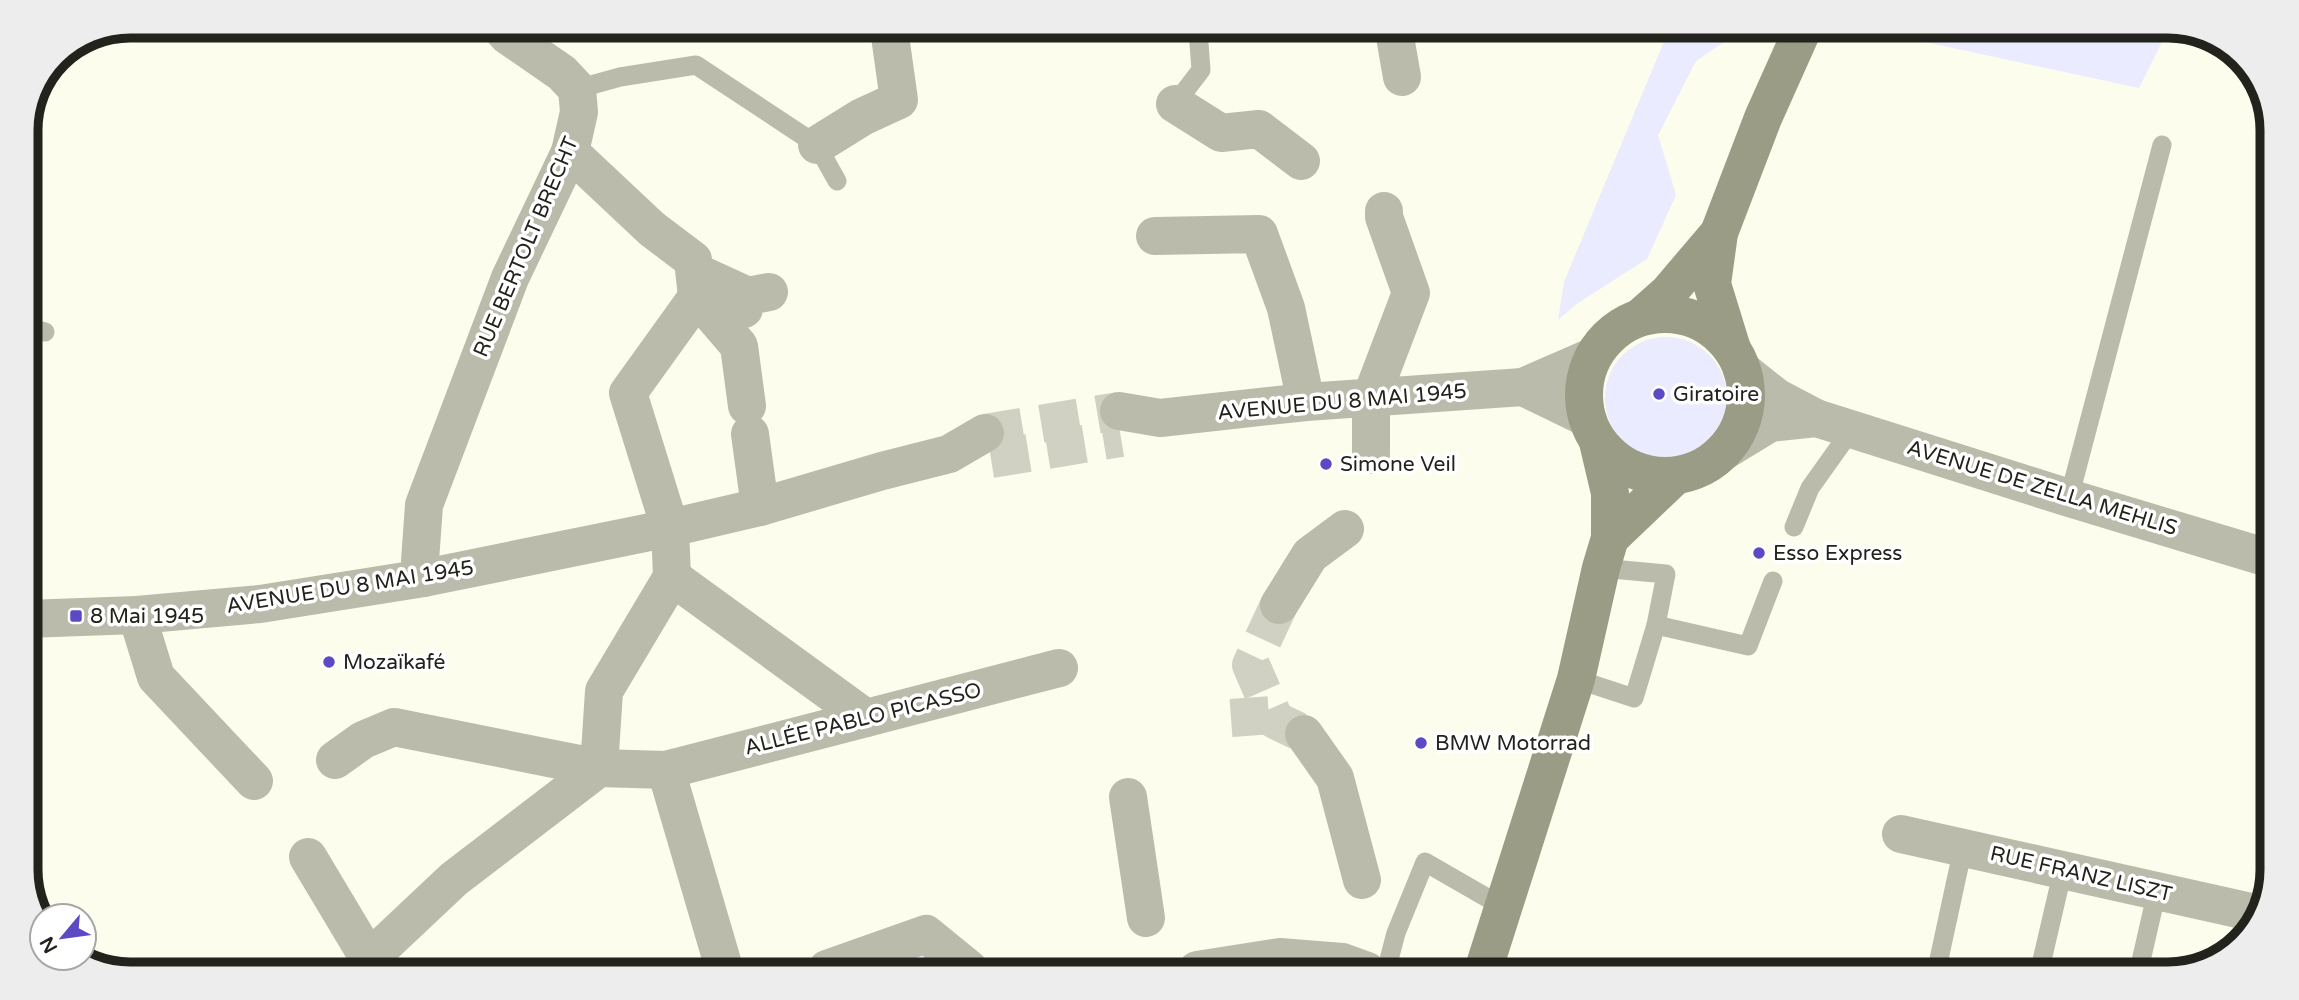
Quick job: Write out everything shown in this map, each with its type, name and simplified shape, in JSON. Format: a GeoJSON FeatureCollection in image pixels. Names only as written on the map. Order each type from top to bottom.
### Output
{"type":"FeatureCollection","features":[{"type":"Feature","properties":{"kind":"main road"},"geometry":{"type":"LineString","coordinates":[[1592,430],[1620,463],[1641,473],[1675,476],[1699,469],[1724,452],[1742,420],[1746,393],[1712,285],[1719,233],[1763,118],[1799,38]]}},
{"type":"Feature","properties":{"kind":"main road"},"geometry":{"type":"LineString","coordinates":[[1486,962],[1576,679],[1606,553],[1610,493],[1583,390],[1592,357],[1601,344],[1622,325],[1642,316],[1668,293],[1719,233]]}},
{"type":"Feature","properties":{"kind":"main road"},"geometry":{"type":"LineString","coordinates":[[1642,316],[1671,313],[1700,321],[1713,329],[1737,359]]}},
{"type":"Feature","properties":{"kind":"main road"},"geometry":{"type":"LineString","coordinates":[[1606,553],[1675,476]]}},
{"type":"Feature","properties":{"kind":"street"},"geometry":{"type":"LineString","coordinates":[[511,38],[562,73],[577,89]]}},
{"type":"Feature","properties":{"kind":"street"},"geometry":{"type":"LineString","coordinates":[[817,145],[862,117],[899,100],[890,38]]}},
{"type":"Feature","properties":{"kind":"street"},"geometry":{"type":"LineString","coordinates":[[1395,38],[1402,77]]}},
{"type":"Feature","properties":{"kind":"street","name":"RUE BERTOLT BRECHT"},"geometry":{"type":"LineString","coordinates":[[424,578],[419,561],[424,505],[510,278],[570,152],[579,112],[577,89]]}},
{"type":"Feature","properties":{"kind":"street"},"geometry":{"type":"LineString","coordinates":[[1175,104],[1221,133],[1259,129],[1301,161]]}},
{"type":"Feature","properties":{"kind":"street"},"geometry":{"type":"LineString","coordinates":[[570,152],[652,229],[693,260],[697,297],[739,346],[760,507]]}},
{"type":"Feature","properties":{"kind":"street"},"geometry":{"type":"LineString","coordinates":[[1371,455],[1371,398],[1411,293],[1384,211]]}},
{"type":"Feature","properties":{"kind":"street"},"geometry":{"type":"LineString","coordinates":[[1155,236],[1259,234],[1286,308],[1306,402]]}},
{"type":"Feature","properties":{"kind":"street"},"geometry":{"type":"LineString","coordinates":[[697,297],[717,302],[722,310],[744,309],[708,288],[700,274],[748,296],[769,292]]}},
{"type":"Feature","properties":{"kind":"street"},"geometry":{"type":"LineString","coordinates":[[307,857],[369,960],[454,879],[599,768],[604,691],[672,578],[670,528],[628,393],[697,297]]}},
{"type":"Feature","properties":{"kind":"street","name":"AVENUE DU 8 MAI 1945"},"geometry":{"type":"LineString","coordinates":[[1120,425],[1306,402],[1523,387],[1592,357]]}},
{"type":"Feature","properties":{"kind":"street","name":"AVENUE DE ZELLA MEHLIS"},"geometry":{"type":"LineString","coordinates":[[1737,359],[1776,397],[1834,424],[2260,556]]}},
{"type":"Feature","properties":{"kind":"street","name":"AVENUE DU 8 MAI 1945"},"geometry":{"type":"LineString","coordinates":[[1523,387],[1592,430]]}},
{"type":"Feature","properties":{"kind":"street","name":"AVENUE DE ZELLA MEHLIS"},"geometry":{"type":"LineString","coordinates":[[1724,452],[1770,423],[1834,424]]}},
{"type":"Feature","properties":{"kind":"street","name":"AVENUE DU 8 MAI 1945"},"geometry":{"type":"LineString","coordinates":[[39,619],[137,615],[260,604],[424,578],[760,507],[881,471],[988,446]]}},
{"type":"Feature","properties":{"kind":"street"},"geometry":{"type":"LineString","coordinates":[[1279,605],[1310,555],[1345,529]]}},
{"type":"Feature","properties":{"kind":"street"},"geometry":{"type":"LineString","coordinates":[[672,578],[866,718]]}},
{"type":"Feature","properties":{"kind":"street"},"geometry":{"type":"LineString","coordinates":[[137,615],[156,677],[254,781]]}},
{"type":"Feature","properties":{"kind":"street","name":"ALLÉE PABLO PICASSO"},"geometry":{"type":"LineString","coordinates":[[335,760],[363,740],[394,727],[599,768],[666,770],[1059,668]]}},
{"type":"Feature","properties":{"kind":"street"},"geometry":{"type":"LineString","coordinates":[[1304,734],[1335,778],[1362,880]]}},
{"type":"Feature","properties":{"kind":"street"},"geometry":{"type":"LineString","coordinates":[[666,770],[722,962]]}},
{"type":"Feature","properties":{"kind":"street"},"geometry":{"type":"LineString","coordinates":[[1128,797],[1146,918]]}},
{"type":"Feature","properties":{"kind":"street","name":"RUE FRANZ LISZT"},"geometry":{"type":"LineString","coordinates":[[1901,834],[2249,912]]}},
{"type":"Feature","properties":{"kind":"street"},"geometry":{"type":"LineString","coordinates":[[847,962],[926,934],[960,962]]}},
{"type":"Feature","properties":{"kind":"street"},"geometry":{"type":"LineString","coordinates":[[1248,962],[1280,957],[1342,962]]}},
{"type":"Feature","properties":{"kind":"lane"},"geometry":{"type":"LineString","coordinates":[[1175,104],[1201,70],[1199,38]]}},
{"type":"Feature","properties":{"kind":"lane"},"geometry":{"type":"LineString","coordinates":[[577,89],[620,77],[696,65],[817,145],[837,181]]}},
{"type":"Feature","properties":{"kind":"lane"},"geometry":{"type":"LineString","coordinates":[[2068,498],[2162,145]]}},
{"type":"Feature","properties":{"kind":"lane"},"geometry":{"type":"LineString","coordinates":[[1794,527],[1834,424]]}},
{"type":"Feature","properties":{"kind":"lane"},"geometry":{"type":"LineString","coordinates":[[1576,679],[1634,698],[1656,625],[1666,575],[1606,553]]}},
{"type":"Feature","properties":{"kind":"lane"},"geometry":{"type":"LineString","coordinates":[[1656,625],[1748,646],[1773,581]]}},
{"type":"Feature","properties":{"kind":"lane"},"geometry":{"type":"LineString","coordinates":[[1938,962],[1963,848]]}},
{"type":"Feature","properties":{"kind":"lane"},"geometry":{"type":"LineString","coordinates":[[1388,962],[1396,933],[1425,862],[1503,907]]}},
{"type":"Feature","properties":{"kind":"lane"},"geometry":{"type":"LineString","coordinates":[[2042,962],[2063,870]]}},
{"type":"Feature","properties":{"kind":"lane"},"geometry":{"type":"LineString","coordinates":[[2141,962],[2157,891]]}},
{"type":"Feature","properties":{"kind":"shaded area"},"geometry":{"type":"Polygon","coordinates":[[[1666,38],[1730,38],[1696,61],[1658,135],[1676,195],[1647,259],[1578,303],[1558,320],[1564,282],[1666,38]]]}},
{"type":"Feature","properties":{"kind":"shaded area"},"geometry":{"type":"Polygon","coordinates":[[[1915,38],[2164,38],[2139,88],[1915,38]]]}},
{"type":"Feature","properties":{"kind":"shaded area"},"geometry":{"type":"Polygon","coordinates":[[[1666,337],[1689,341],[1709,355],[1723,375],[1727,398],[1723,421],[1709,441],[1689,455],[1666,459],[1643,455],[1623,441],[1609,421],[1605,398],[1609,375],[1623,355],[1643,341],[1666,337]]]}},
{"type":"Feature","properties":{"kind":"shaded area"},"geometry":{"type":"Polygon","coordinates":[[[920,945],[939,962],[873,962],[920,945]]]}},
{"type":"Feature","properties":{"kind":"tunnel"},"geometry":{"type":"LineString","coordinates":[[985,433],[1119,411]]}},
{"type":"Feature","properties":{"kind":"tunnel"},"geometry":{"type":"LineString","coordinates":[[991,459],[1121,438]]}},
{"type":"Feature","properties":{"kind":"tunnel"},"geometry":{"type":"LineString","coordinates":[[1279,605],[1251,665],[1275,720],[1304,734]]}},
{"type":"Feature","properties":{"kind":"tunnel"},"geometry":{"type":"LineString","coordinates":[[1231,718],[1272,715]]}},
{"type":"Feature","properties":{"kind":"place","name":"Giratoire"},"geometry":{"type":"Point","coordinates":[1659,394]}},
{"type":"Feature","properties":{"kind":"place","name":"Simone Veil"},"geometry":{"type":"Point","coordinates":[1326,464]}},
{"type":"Feature","properties":{"kind":"place","name":"Esso Express"},"geometry":{"type":"Point","coordinates":[1759,553]}},
{"type":"Feature","properties":{"kind":"place","name":"8 Mai 1945"},"geometry":{"type":"Point","coordinates":[76,616]}},
{"type":"Feature","properties":{"kind":"place","name":"Mozaïkafé"},"geometry":{"type":"Point","coordinates":[329,662]}},
{"type":"Feature","properties":{"kind":"place","name":"BMW Motorrad"},"geometry":{"type":"Point","coordinates":[1421,743]}}]}
